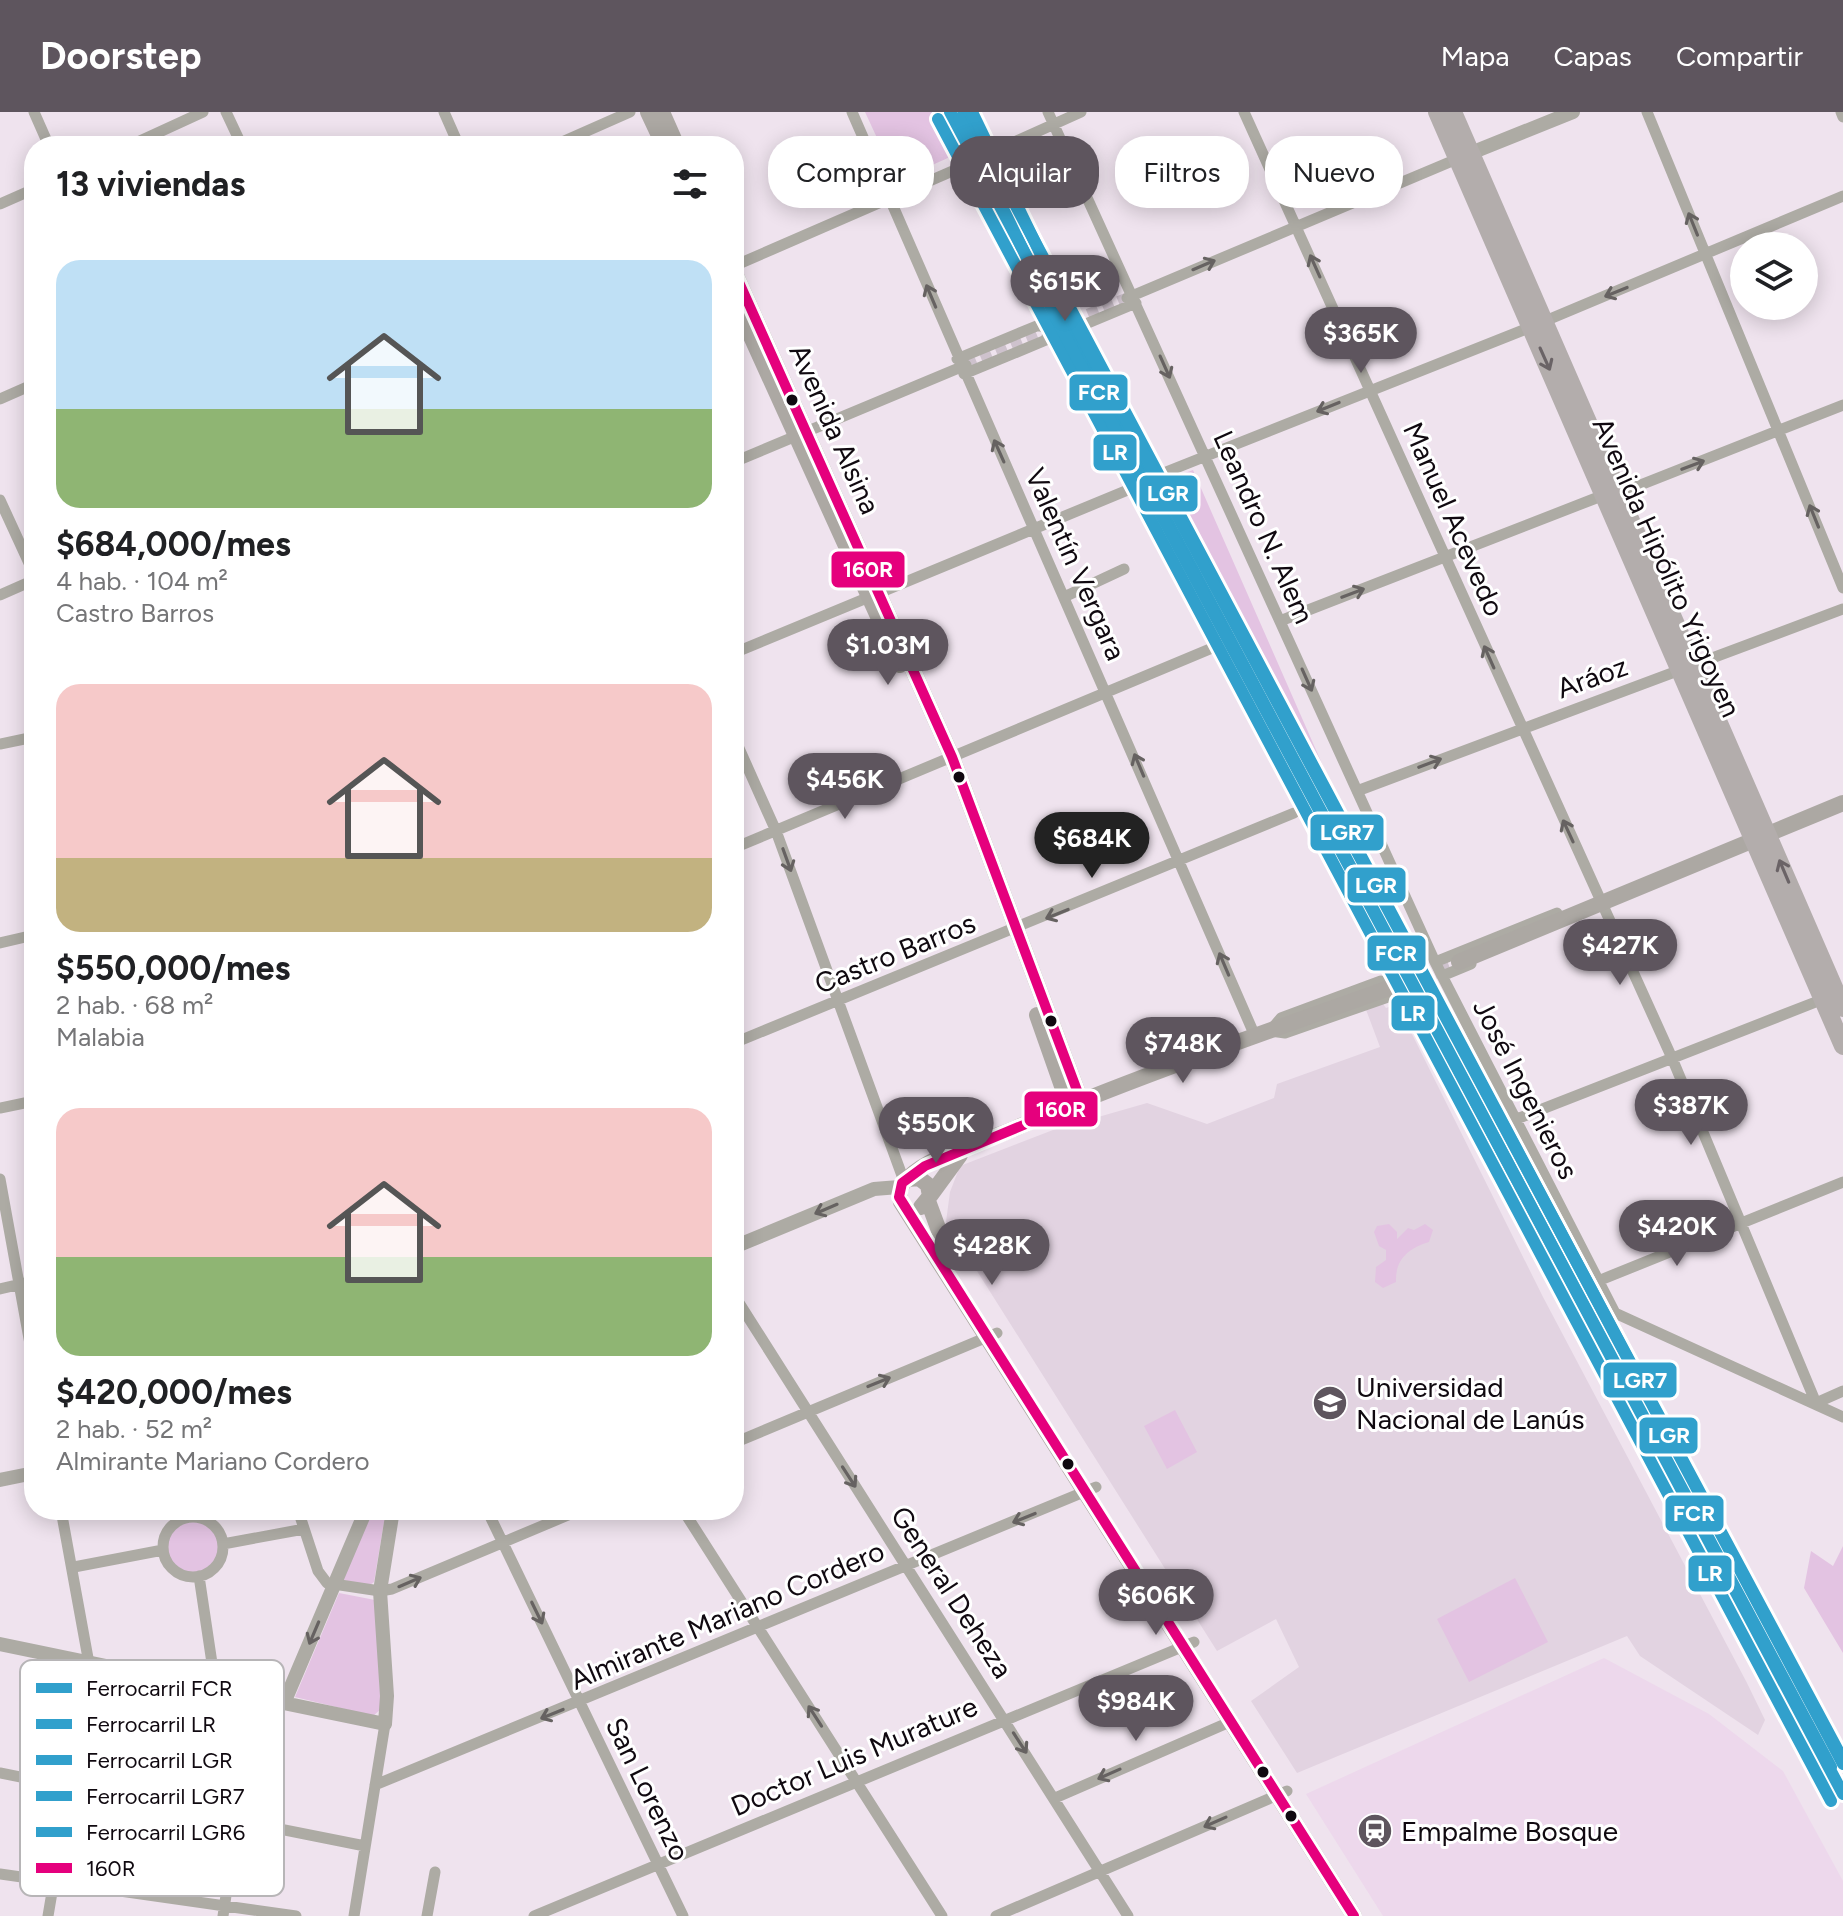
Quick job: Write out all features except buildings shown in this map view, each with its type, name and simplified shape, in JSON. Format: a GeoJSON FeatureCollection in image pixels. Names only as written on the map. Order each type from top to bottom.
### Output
{"type":"FeatureCollection","features":[{"type":"Feature","properties":{"kind":"main road"},"geometry":{"type":"LineString","coordinates":[[648,112],[659,136]]}},
{"type":"Feature","properties":{"kind":"main road"},"geometry":{"type":"LineString","coordinates":[[662,112],[673,136]]}},
{"type":"Feature","properties":{"kind":"main road","name":"Avenida Hipólito Yrigoyen"},"geometry":{"type":"LineString","coordinates":[[1437,112],[1464,156],[1761,836],[1837,998],[1843,1046]]}},
{"type":"Feature","properties":{"kind":"main road","name":"Avenida Hipólito Yrigoyen"},"geometry":{"type":"LineString","coordinates":[[1453,112],[1464,156]]}},
{"type":"Feature","properties":{"kind":"main road","name":"Avenida Alsina"},"geometry":{"type":"LineString","coordinates":[[744,292],[802,433],[947,759],[1075,1104]]}},
{"type":"Feature","properties":{"kind":"main road","name":"Avenida Alsina"},"geometry":{"type":"LineString","coordinates":[[744,319],[802,433]]}},
{"type":"Feature","properties":{"kind":"main road"},"geometry":{"type":"LineString","coordinates":[[1459,962],[1843,803]]}},
{"type":"Feature","properties":{"kind":"main road"},"geometry":{"type":"LineString","coordinates":[[1354,1916],[1283,1793],[1092,1489],[908,1208],[901,1202],[904,1182],[925,1166],[1075,1104],[1389,988]]}},
{"type":"Feature","properties":{"kind":"main road"},"geometry":{"type":"LineString","coordinates":[[908,1208],[920,1208],[964,1151]]}},
{"type":"Feature","properties":{"kind":"main road"},"geometry":{"type":"LineString","coordinates":[[904,1182],[924,1181],[943,1247],[993,1336]]}},
{"type":"Feature","properties":{"kind":"main road"},"geometry":{"type":"LineString","coordinates":[[1190,1644],[1232,1721],[1366,1916]]}},
{"type":"Feature","properties":{"kind":"street"},"geometry":{"type":"LineString","coordinates":[[34,112],[45,136]]}},
{"type":"Feature","properties":{"kind":"street"},"geometry":{"type":"LineString","coordinates":[[151,136],[203,112]]}},
{"type":"Feature","properties":{"kind":"street"},"geometry":{"type":"LineString","coordinates":[[226,112],[237,136]]}},
{"type":"Feature","properties":{"kind":"street"},"geometry":{"type":"LineString","coordinates":[[444,112],[455,136]]}},
{"type":"Feature","properties":{"kind":"street"},"geometry":{"type":"LineString","coordinates":[[576,136],[630,112]]}},
{"type":"Feature","properties":{"kind":"street","name":"Valentín Vergara"},"geometry":{"type":"LineString","coordinates":[[852,112],[863,136]]}},
{"type":"Feature","properties":{"kind":"street","name":"Leandro N. Alem"},"geometry":{"type":"LineString","coordinates":[[1048,112],[1435,962]]}},
{"type":"Feature","properties":{"kind":"street"},"geometry":{"type":"LineString","coordinates":[[1028,136],[1081,112]]}},
{"type":"Feature","properties":{"kind":"street","name":"Manuel Acevedo"},"geometry":{"type":"LineString","coordinates":[[1244,112],[1520,729],[1593,905],[1672,1058],[1816,1403]]}},
{"type":"Feature","properties":{"kind":"street"},"geometry":{"type":"LineString","coordinates":[[1088,323],[1132,299],[1297,225],[1573,112]]}},
{"type":"Feature","properties":{"kind":"street"},"geometry":{"type":"LineString","coordinates":[[1647,112],[1843,588]]}},
{"type":"Feature","properties":{"kind":"street"},"geometry":{"type":"LineString","coordinates":[[0,204],[24,193]]}},
{"type":"Feature","properties":{"kind":"street"},"geometry":{"type":"LineString","coordinates":[[1166,472],[1538,324],[1843,196]]}},
{"type":"Feature","properties":{"kind":"street"},"geometry":{"type":"LineString","coordinates":[[744,264],[871,208]]}},
{"type":"Feature","properties":{"kind":"street","name":"Valentín Vergara"},"geometry":{"type":"LineString","coordinates":[[895,208],[1180,863],[1263,1033]]}},
{"type":"Feature","properties":{"kind":"street"},"geometry":{"type":"LineString","coordinates":[[744,458],[962,366],[1039,325],[1049,330],[1046,340],[962,366]]}},
{"type":"Feature","properties":{"kind":"street"},"geometry":{"type":"LineString","coordinates":[[0,399],[24,388]]}},
{"type":"Feature","properties":{"kind":"street"},"geometry":{"type":"LineString","coordinates":[[1280,621],[1843,405]]}},
{"type":"Feature","properties":{"kind":"street"},"geometry":{"type":"LineString","coordinates":[[744,649],[1135,487]]}},
{"type":"Feature","properties":{"kind":"street"},"geometry":{"type":"LineString","coordinates":[[0,500],[24,554]]}},
{"type":"Feature","properties":{"kind":"street"},"geometry":{"type":"LineString","coordinates":[[1064,597],[1124,569]]}},
{"type":"Feature","properties":{"kind":"street"},"geometry":{"type":"LineString","coordinates":[[0,595],[24,582]]}},
{"type":"Feature","properties":{"kind":"street","name":"Aráoz"},"geometry":{"type":"LineString","coordinates":[[1357,791],[1843,609]]}},
{"type":"Feature","properties":{"kind":"street"},"geometry":{"type":"LineString","coordinates":[[744,844],[1217,646]]}},
{"type":"Feature","properties":{"kind":"street"},"geometry":{"type":"LineString","coordinates":[[0,744],[24,739]]}},
{"type":"Feature","properties":{"kind":"street"},"geometry":{"type":"LineString","coordinates":[[744,759],[776,831],[904,1182],[874,1189],[744,1238]]}},
{"type":"Feature","properties":{"kind":"street","name":"Castro Barros"},"geometry":{"type":"LineString","coordinates":[[744,1039],[1180,863],[1294,813]]}},
{"type":"Feature","properties":{"kind":"street"},"geometry":{"type":"LineString","coordinates":[[1435,962],[1558,913],[1593,905]]}},
{"type":"Feature","properties":{"kind":"street"},"geometry":{"type":"LineString","coordinates":[[1442,976],[1562,926],[1593,905]]}},
{"type":"Feature","properties":{"kind":"street"},"geometry":{"type":"LineString","coordinates":[[0,943],[24,937]]}},
{"type":"Feature","properties":{"kind":"street","name":"José Ingenieros"},"geometry":{"type":"LineString","coordinates":[[1435,962],[1598,1281],[1621,1317],[1843,1417]]}},
{"type":"Feature","properties":{"kind":"street"},"geometry":{"type":"LineString","coordinates":[[1381,981],[1393,985],[1388,997],[1285,1033],[1263,1033],[1281,1018],[1381,981]]}},
{"type":"Feature","properties":{"kind":"street"},"geometry":{"type":"LineString","coordinates":[[1514,1120],[1837,998]]}},
{"type":"Feature","properties":{"kind":"street"},"geometry":{"type":"LineString","coordinates":[[0,1108],[24,1103]]}},
{"type":"Feature","properties":{"kind":"street"},"geometry":{"type":"LineString","coordinates":[[0,1179],[24,1312]]}},
{"type":"Feature","properties":{"kind":"street"},"geometry":{"type":"LineString","coordinates":[[1598,1281],[1843,1182]]}},
{"type":"Feature","properties":{"kind":"street"},"geometry":{"type":"LineString","coordinates":[[0,1289],[24,1284]]}},
{"type":"Feature","properties":{"kind":"street","name":"General Deheza"},"geometry":{"type":"LineString","coordinates":[[744,1311],[1128,1916]]}},
{"type":"Feature","properties":{"kind":"street"},"geometry":{"type":"LineString","coordinates":[[744,1439],[993,1336]]}},
{"type":"Feature","properties":{"kind":"street"},"geometry":{"type":"LineString","coordinates":[[1816,1403],[1843,1391]]}},
{"type":"Feature","properties":{"kind":"street"},"geometry":{"type":"LineString","coordinates":[[0,1480],[24,1475]]}},
{"type":"Feature","properties":{"kind":"street","name":"Almirante Mariano Cordero"},"geometry":{"type":"LineString","coordinates":[[375,1785],[758,1630],[1092,1489]]}},
{"type":"Feature","properties":{"kind":"street"},"geometry":{"type":"LineString","coordinates":[[63,1520],[90,1660]]}},
{"type":"Feature","properties":{"kind":"street"},"geometry":{"type":"LineString","coordinates":[[180,1520],[169,1530],[163,1550],[173,1569],[185,1576],[199,1576],[215,1567],[223,1544],[220,1535],[202,1520]]}},
{"type":"Feature","properties":{"kind":"street"},"geometry":{"type":"LineString","coordinates":[[301,1520],[322,1577],[334,1586],[380,1591],[557,1520]]}},
{"type":"Feature","properties":{"kind":"street"},"geometry":{"type":"LineString","coordinates":[[362,1520],[284,1703],[385,1724]]}},
{"type":"Feature","properties":{"kind":"street"},"geometry":{"type":"LineString","coordinates":[[354,1916],[385,1724],[387,1696],[380,1591],[391,1520]]}},
{"type":"Feature","properties":{"kind":"street","name":"San Lorenzo"},"geometry":{"type":"LineString","coordinates":[[492,1520],[683,1916]]}},
{"type":"Feature","properties":{"kind":"street"},"geometry":{"type":"LineString","coordinates":[[689,1520],[942,1916]]}},
{"type":"Feature","properties":{"kind":"street"},"geometry":{"type":"LineString","coordinates":[[223,1544],[304,1529]]}},
{"type":"Feature","properties":{"kind":"street"},"geometry":{"type":"LineString","coordinates":[[74,1567],[163,1550]]}},
{"type":"Feature","properties":{"kind":"street"},"geometry":{"type":"LineString","coordinates":[[199,1576],[212,1660]]}},
{"type":"Feature","properties":{"kind":"street"},"geometry":{"type":"LineString","coordinates":[[0,1644],[80,1660]]}},
{"type":"Feature","properties":{"kind":"street","name":"Doctor Luis Murature"},"geometry":{"type":"LineString","coordinates":[[534,1916],[1190,1644]]}},
{"type":"Feature","properties":{"kind":"street"},"geometry":{"type":"LineString","coordinates":[[1055,1798],[1232,1721]]}},
{"type":"Feature","properties":{"kind":"street"},"geometry":{"type":"LineString","coordinates":[[0,1773],[20,1777]]}},
{"type":"Feature","properties":{"kind":"street"},"geometry":{"type":"LineString","coordinates":[[996,1916],[1283,1793]]}},
{"type":"Feature","properties":{"kind":"street"},"geometry":{"type":"LineString","coordinates":[[284,1831],[365,1846]]}},
{"type":"Feature","properties":{"kind":"street"},"geometry":{"type":"LineString","coordinates":[[427,1916],[435,1872]]}},
{"type":"Feature","properties":{"kind":"street"},"geometry":{"type":"LineString","coordinates":[[0,1874],[20,1877]]}},
{"type":"Feature","properties":{"kind":"street"},"geometry":{"type":"LineString","coordinates":[[48,1916],[50,1896]]}},
{"type":"Feature","properties":{"kind":"street"},"geometry":{"type":"LineString","coordinates":[[141,1896],[224,1910],[296,1916]]}},
{"type":"Feature","properties":{"kind":"shaded area"},"geometry":{"type":"Polygon","coordinates":[[[865,112],[939,112],[952,136],[950,157],[934,164],[934,136],[876,136],[865,112]]]}},
{"type":"Feature","properties":{"kind":"shaded area"},"geometry":{"type":"Polygon","coordinates":[[[1193,470],[1327,775],[1169,479],[1193,470]]]}},
{"type":"Feature","properties":{"kind":"shaded area","name":"Universidad Nacional de Lanús"},"geometry":{"type":"Polygon","coordinates":[[[1381,1001],[1386,1008],[1397,1004],[1543,1297],[1747,1683],[1765,1720],[1758,1735],[1640,1656],[1627,1636],[1297,1773],[1251,1701],[1299,1667],[1276,1619],[1217,1651],[946,1222],[950,1192],[960,1166],[1053,1130],[1147,1103],[1207,1124],[1274,1098],[1277,1084],[1380,1047],[1365,1007],[1381,1001]]]}},
{"type":"Feature","properties":{"kind":"shaded area"},"geometry":{"type":"Polygon","coordinates":[[[1389,1224],[1397,1232],[1397,1239],[1408,1228],[1414,1230],[1425,1224],[1433,1230],[1429,1242],[1410,1251],[1401,1261],[1396,1282],[1383,1288],[1375,1282],[1376,1267],[1386,1260],[1386,1250],[1379,1246],[1374,1232],[1377,1226],[1389,1224]]]}},
{"type":"Feature","properties":{"kind":"shaded area"},"geometry":{"type":"Polygon","coordinates":[[[1175,1410],[1197,1452],[1167,1469],[1144,1426],[1175,1410]]]}},
{"type":"Feature","properties":{"kind":"shaded area"},"geometry":{"type":"Polygon","coordinates":[[[369,1520],[384,1520],[374,1582],[370,1585],[342,1580],[369,1520]]]}},
{"type":"Feature","properties":{"kind":"shaded area"},"geometry":{"type":"Polygon","coordinates":[[[193,1522],[211,1530],[219,1548],[211,1566],[193,1574],[175,1566],[167,1548],[175,1530],[193,1522]]]}},
{"type":"Feature","properties":{"kind":"shaded area"},"geometry":{"type":"Polygon","coordinates":[[[1843,1546],[1843,1653],[1804,1588],[1811,1551],[1833,1566],[1843,1546]]]}},
{"type":"Feature","properties":{"kind":"shaded area"},"geometry":{"type":"Polygon","coordinates":[[[1515,1578],[1548,1642],[1469,1682],[1437,1619],[1515,1578]]]}},
{"type":"Feature","properties":{"kind":"shaded area"},"geometry":{"type":"Polygon","coordinates":[[[339,1593],[375,1600],[381,1709],[373,1716],[295,1697],[339,1593]]]}},
{"type":"Feature","properties":{"kind":"shaded area"},"geometry":{"type":"Polygon","coordinates":[[[1604,1658],[1709,1714],[1783,1771],[1843,1881],[1843,1916],[1383,1916],[1306,1794],[1604,1658]]]}},
{"type":"Feature","properties":{"kind":"tunnel"},"geometry":{"type":"LineString","coordinates":[[966,365],[1127,298]]}},
{"type":"Feature","properties":{"kind":"tunnel"},"geometry":{"type":"LineString","coordinates":[[1389,988],[1459,962]]}},
{"type":"Feature","properties":{"kind":"rail line","name":"FCR"},"geometry":{"type":"LineString","coordinates":[[950,112],[1843,1794]]}},
{"type":"Feature","properties":{"kind":"rail line","name":"LGR"},"geometry":{"type":"LineString","coordinates":[[966,112],[1843,1764]]}},
{"type":"Feature","properties":{"kind":"rail line","name":"LGR7"},"geometry":{"type":"LineString","coordinates":[[972,112],[1072,319],[1843,1760]]}},
{"type":"Feature","properties":{"kind":"rail line","name":"LGR6"},"geometry":{"type":"LineString","coordinates":[[959,118],[1060,326],[1831,1767]]}},
{"type":"Feature","properties":{"kind":"rail line","name":"LR"},"geometry":{"type":"LineString","coordinates":[[938,119],[1831,1801]]}},
{"type":"Feature","properties":{"kind":"transit line","name":"160R"},"geometry":{"type":"LineString","coordinates":[[744,293],[952,757],[1081,1101],[925,1166],[902,1183],[899,1197],[1354,1916]]}},
{"type":"Feature","properties":{"kind":"place","name":"Universidad Nacional de Lanús"},"geometry":{"type":"Point","coordinates":[1330,1403]}},
{"type":"Feature","properties":{"kind":"place","name":"Empalme Bosque"},"geometry":{"type":"Point","coordinates":[1375,1831]}}]}
